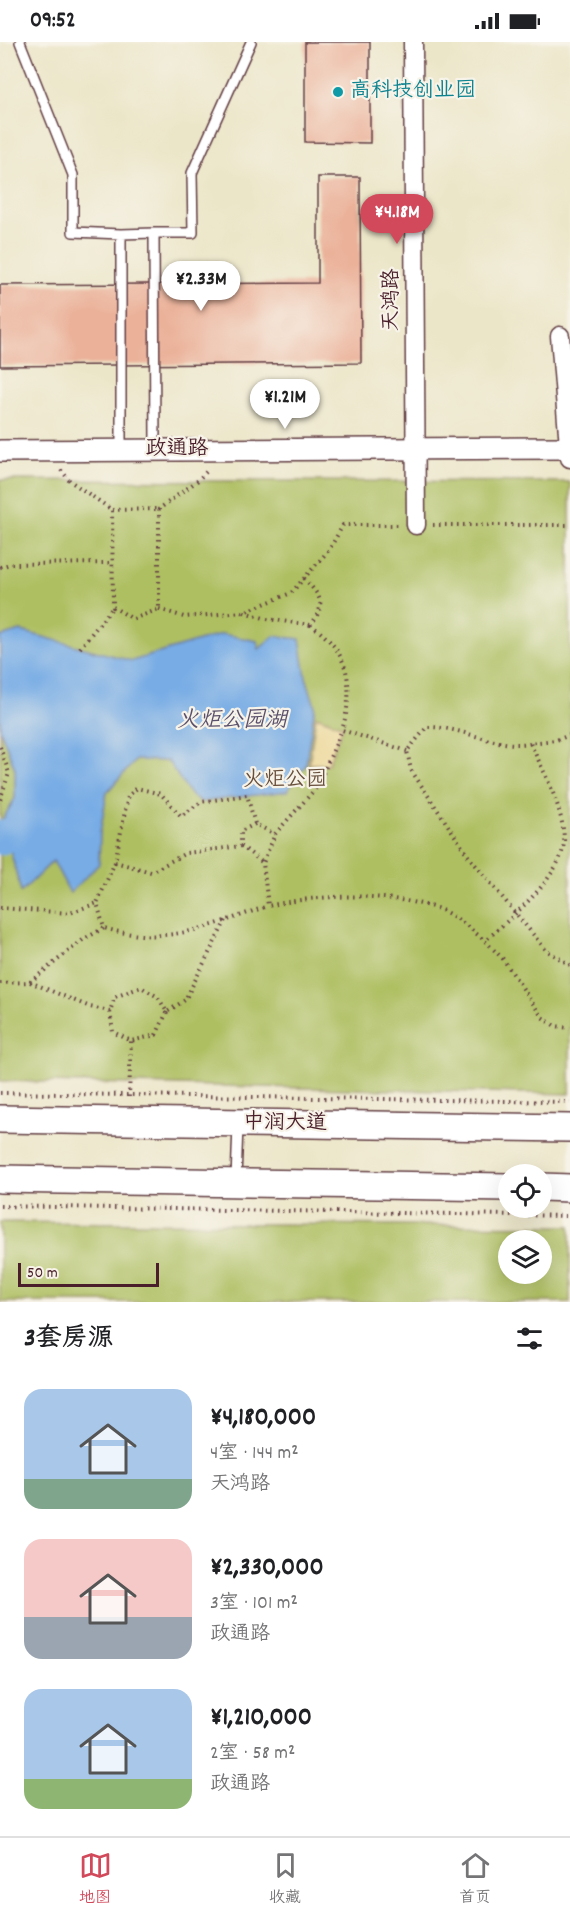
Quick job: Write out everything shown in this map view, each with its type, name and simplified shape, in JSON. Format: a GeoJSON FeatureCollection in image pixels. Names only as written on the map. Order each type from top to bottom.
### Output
{"type":"FeatureCollection","features":[{"type":"Feature","properties":{"kind":"main road","name":"中润大道"},"geometry":{"type":"LineString","coordinates":[[0,1119],[129,1108],[238,1123],[570,1128]]}},
{"type":"Feature","properties":{"kind":"main road"},"geometry":{"type":"LineString","coordinates":[[0,1179],[498,1187]]}},
{"type":"Feature","properties":{"kind":"main road"},"geometry":{"type":"LineString","coordinates":[[552,1187],[570,1188]]}},
{"type":"Feature","properties":{"kind":"street","name":"天鸿路"},"geometry":{"type":"LineString","coordinates":[[413,42],[416,525]]}},
{"type":"Feature","properties":{"kind":"street"},"geometry":{"type":"LineString","coordinates":[[561,336],[570,451]]}},
{"type":"Feature","properties":{"kind":"street","name":"政通路"},"geometry":{"type":"LineString","coordinates":[[0,451],[416,449],[570,451]]}},
{"type":"Feature","properties":{"kind":"lane"},"geometry":{"type":"LineString","coordinates":[[20,42],[73,175],[73,232],[121,234],[193,233],[192,173],[251,42]]}},
{"type":"Feature","properties":{"kind":"lane"},"geometry":{"type":"LineString","coordinates":[[154,233],[155,450]]}},
{"type":"Feature","properties":{"kind":"lane"},"geometry":{"type":"LineString","coordinates":[[121,234],[121,450]]}},
{"type":"Feature","properties":{"kind":"lane"},"geometry":{"type":"LineString","coordinates":[[236,1182],[238,1123]]}},
{"type":"Feature","properties":{"kind":"path"},"geometry":{"type":"LineString","coordinates":[[45,451],[70,481],[112,510],[159,509],[197,481],[225,450]]}},
{"type":"Feature","properties":{"kind":"path"},"geometry":{"type":"LineString","coordinates":[[159,509],[159,609]]}},
{"type":"Feature","properties":{"kind":"path"},"geometry":{"type":"LineString","coordinates":[[80,648],[113,607],[112,510]]}},
{"type":"Feature","properties":{"kind":"path"},"geometry":{"type":"LineString","coordinates":[[113,607],[133,619],[159,609],[184,617],[244,612],[291,593],[329,550],[343,525],[570,525]]}},
{"type":"Feature","properties":{"kind":"path"},"geometry":{"type":"LineString","coordinates":[[0,567],[10,564],[112,563]]}},
{"type":"Feature","properties":{"kind":"path"},"geometry":{"type":"LineString","coordinates":[[304,578],[321,597],[321,611],[311,625]]}},
{"type":"Feature","properties":{"kind":"path"},"geometry":{"type":"LineString","coordinates":[[244,612],[267,619],[311,625],[328,636],[342,655],[349,680],[348,710],[342,730],[317,787],[275,834],[263,863],[268,906]]}},
{"type":"Feature","properties":{"kind":"path"},"geometry":{"type":"LineString","coordinates":[[407,751],[427,727],[445,727],[517,746],[556,740],[570,735]]}},
{"type":"Feature","properties":{"kind":"path"},"geometry":{"type":"LineString","coordinates":[[342,730],[407,751]]}},
{"type":"Feature","properties":{"kind":"path"},"geometry":{"type":"LineString","coordinates":[[485,941],[542,889],[556,864],[564,840],[550,785],[530,743]]}},
{"type":"Feature","properties":{"kind":"path"},"geometry":{"type":"LineString","coordinates":[[0,747],[9,773],[0,801]]}},
{"type":"Feature","properties":{"kind":"path"},"geometry":{"type":"LineString","coordinates":[[407,751],[411,770],[469,857],[546,950],[570,965]]}},
{"type":"Feature","properties":{"kind":"path"},"geometry":{"type":"LineString","coordinates":[[104,928],[97,903],[116,862],[128,796],[137,788],[161,794],[181,816],[201,802],[247,795],[255,824],[275,834]]}},
{"type":"Feature","properties":{"kind":"path"},"geometry":{"type":"LineString","coordinates":[[241,846],[241,831],[255,824]]}},
{"type":"Feature","properties":{"kind":"path"},"geometry":{"type":"LineString","coordinates":[[116,862],[151,872],[186,853],[241,846],[263,863]]}},
{"type":"Feature","properties":{"kind":"path"},"geometry":{"type":"LineString","coordinates":[[30,982],[84,939],[104,928],[123,934],[167,937],[268,906],[335,896],[390,900],[437,908],[468,926],[503,959],[542,1017],[555,1026],[570,1028]]}},
{"type":"Feature","properties":{"kind":"path"},"geometry":{"type":"LineString","coordinates":[[0,909],[70,913],[97,903]]}},
{"type":"Feature","properties":{"kind":"path"},"geometry":{"type":"LineString","coordinates":[[167,1012],[158,997],[141,987],[115,998],[110,1011],[113,1032],[131,1041],[156,1035],[167,1012],[185,1000],[226,920]]}},
{"type":"Feature","properties":{"kind":"path"},"geometry":{"type":"LineString","coordinates":[[0,983],[30,982],[90,1007],[110,1011]]}},
{"type":"Feature","properties":{"kind":"path"},"geometry":{"type":"LineString","coordinates":[[129,1108],[131,1041]]}},
{"type":"Feature","properties":{"kind":"path"},"geometry":{"type":"LineString","coordinates":[[0,1093],[129,1108],[570,1102]]}},
{"type":"Feature","properties":{"kind":"path"},"geometry":{"type":"LineString","coordinates":[[0,1206],[570,1216]]}},
{"type":"Feature","properties":{"kind":"green space","name":"火炬公园"},"geometry":{"type":"Polygon","coordinates":[[[0,480],[570,482],[570,1094],[0,1081],[0,480]]]}},
{"type":"Feature","properties":{"kind":"green space"},"geometry":{"type":"Polygon","coordinates":[[[0,1222],[570,1226],[570,1302],[0,1302],[0,1222]]]}},
{"type":"Feature","properties":{"kind":"sand"},"geometry":{"type":"Polygon","coordinates":[[[316,716],[343,726],[328,764],[309,764],[316,716]]]}},
{"type":"Feature","properties":{"kind":"water","name":"火炬公园湖"},"geometry":{"type":"Polygon","coordinates":[[[21,631],[132,661],[222,634],[257,641],[259,649],[274,636],[300,639],[306,677],[315,706],[306,765],[287,791],[201,802],[191,796],[168,761],[136,760],[107,792],[100,833],[99,864],[70,893],[53,861],[21,892],[9,845],[0,824],[15,798],[15,769],[0,729],[0,637],[21,631]]]}},
{"type":"Feature","properties":{"kind":"building","name":"高科技创业园"},"geometry":{"type":"Polygon","coordinates":[[[305,42],[370,42],[370,143],[305,142],[305,42]]]}},
{"type":"Feature","properties":{"kind":"building"},"geometry":{"type":"Polygon","coordinates":[[[318,177],[360,177],[361,363],[0,366],[0,285],[318,283],[318,177]]]}},
{"type":"Feature","properties":{"kind":"waterway"},"geometry":{"type":"LineString","coordinates":[[0,838],[5,836]]}},
{"type":"Feature","properties":{"kind":"place","name":"高科技创业园"},"geometry":{"type":"Point","coordinates":[338,92]}}]}
